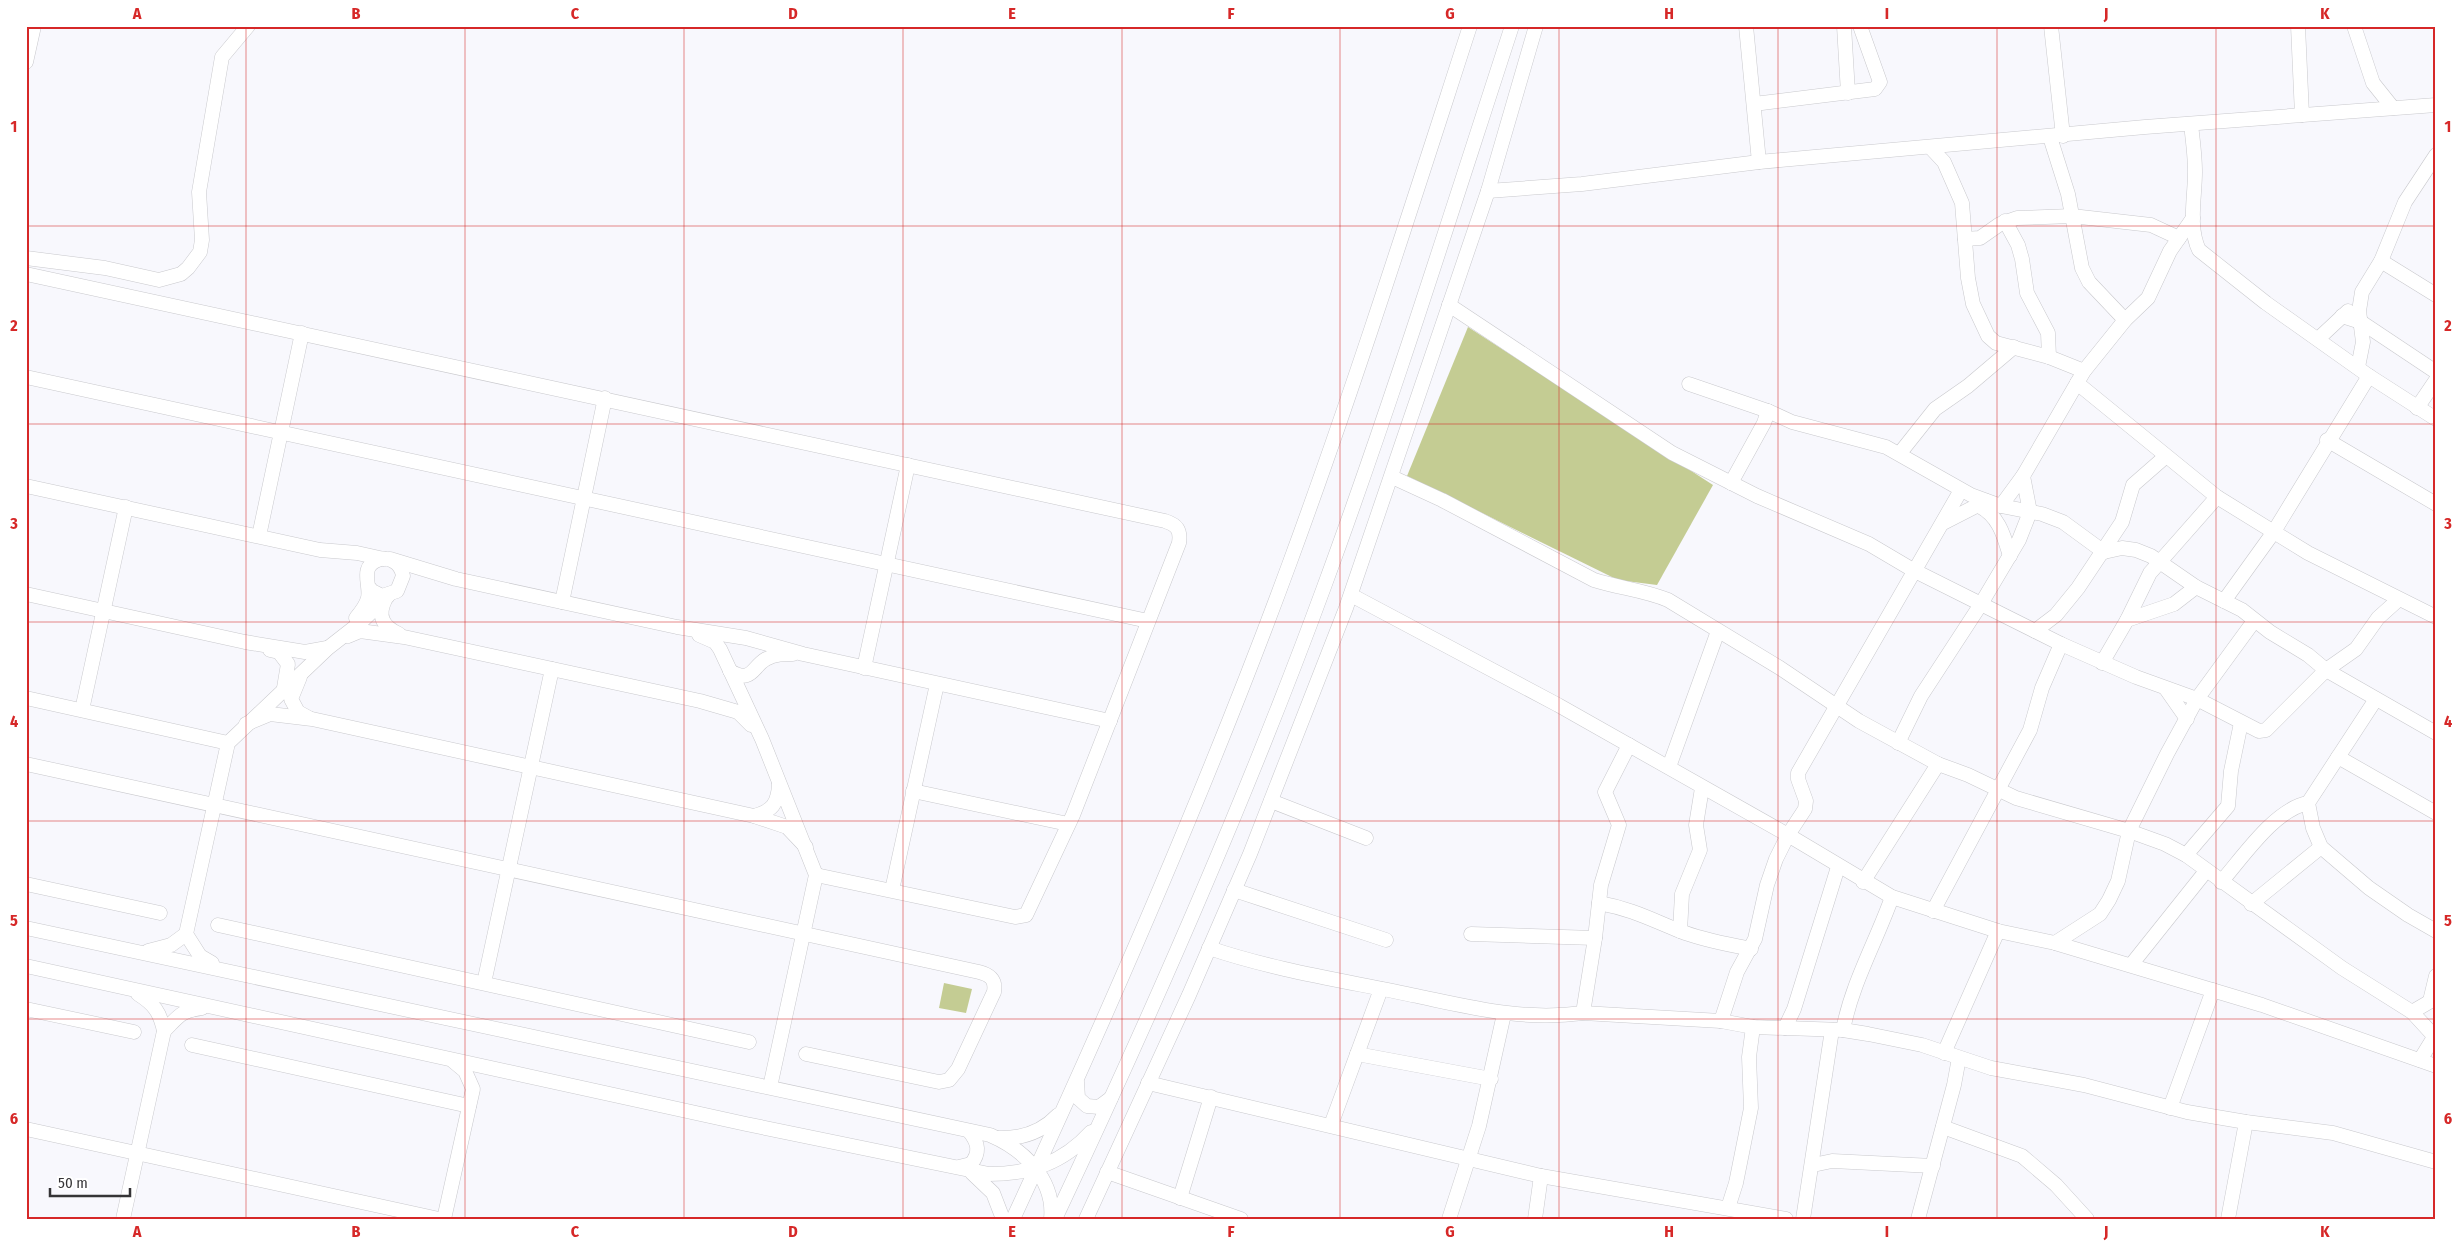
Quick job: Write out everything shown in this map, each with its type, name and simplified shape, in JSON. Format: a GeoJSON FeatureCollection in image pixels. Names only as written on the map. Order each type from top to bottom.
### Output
{"type":"FeatureCollection","features":[{"type":"Feature","properties":{"kind":"street"},"geometry":{"type":"LineString","coordinates":[[26,62],[34,26]]}},
{"type":"Feature","properties":{"kind":"street"},"geometry":{"type":"LineString","coordinates":[[26,258],[105,268],[158,280],[181,274],[188,268],[200,252],[202,240],[199,192],[222,57],[248,26]]}},
{"type":"Feature","properties":{"kind":"street"},"geometry":{"type":"LineString","coordinates":[[1013,1219],[1078,1079],[1208,774],[1290,561],[1402,235],[1470,26]]}},
{"type":"Feature","properties":{"kind":"street"},"geometry":{"type":"LineString","coordinates":[[1055,1219],[1113,1095],[1236,815],[1325,586],[1416,319],[1512,26]]}},
{"type":"Feature","properties":{"kind":"street"},"geometry":{"type":"LineString","coordinates":[[1086,1219],[1234,890],[1271,801],[1350,595],[1392,477],[1488,190],[1536,26]]}},
{"type":"Feature","properties":{"kind":"street"},"geometry":{"type":"LineString","coordinates":[[1746,26],[1759,162]]}},
{"type":"Feature","properties":{"kind":"street"},"geometry":{"type":"LineString","coordinates":[[1844,26],[1848,93]]}},
{"type":"Feature","properties":{"kind":"street"},"geometry":{"type":"LineString","coordinates":[[1754,104],[1875,89],[1880,82],[1860,26]]}},
{"type":"Feature","properties":{"kind":"street"},"geometry":{"type":"LineString","coordinates":[[2051,26],[2057,136],[2082,268],[2089,282],[2125,320]]}},
{"type":"Feature","properties":{"kind":"street"},"geometry":{"type":"LineString","coordinates":[[2298,26],[2302,116]]}},
{"type":"Feature","properties":{"kind":"street"},"geometry":{"type":"LineString","coordinates":[[2354,26],[2373,82],[2393,108]]}},
{"type":"Feature","properties":{"kind":"street"},"geometry":{"type":"LineString","coordinates":[[1488,190],[1582,184],[1759,162],[2436,104]]}},
{"type":"Feature","properties":{"kind":"street"},"geometry":{"type":"LineString","coordinates":[[2191,125],[2195,159],[2193,218],[2195,242],[2199,250],[2266,302],[2363,371],[2436,419]]}},
{"type":"Feature","properties":{"kind":"street"},"geometry":{"type":"LineString","coordinates":[[1930,147],[1944,162],[1956,187],[1965,220],[1968,278],[1973,304],[1979,321],[1988,336],[1996,343],[2049,357],[2084,371]]}},
{"type":"Feature","properties":{"kind":"street"},"geometry":{"type":"LineString","coordinates":[[2224,601],[2273,533],[2327,440],[2363,371],[2364,342],[2360,300],[2362,292],[2381,261],[2405,202],[2436,155]]}},
{"type":"Feature","properties":{"kind":"street"},"geometry":{"type":"LineString","coordinates":[[1965,239],[1980,238],[2005,221],[2017,218],[2072,216],[2151,225],[2179,238]]}},
{"type":"Feature","properties":{"kind":"street"},"geometry":{"type":"LineString","coordinates":[[2001,506],[2023,476],[2084,371],[2125,320],[2148,298],[2161,268],[2193,218]]}},
{"type":"Feature","properties":{"kind":"street"},"geometry":{"type":"LineString","coordinates":[[2005,221],[2018,245],[2027,293],[2048,333],[2049,357]]}},
{"type":"Feature","properties":{"kind":"street"},"geometry":{"type":"LineString","coordinates":[[2381,261],[2436,295]]}},
{"type":"Feature","properties":{"kind":"street"},"geometry":{"type":"LineString","coordinates":[[26,274],[605,398],[1174,525],[1179,531],[1179,543],[1110,721],[1030,910],[1022,917],[816,875]]}},
{"type":"Feature","properties":{"kind":"street"},"geometry":{"type":"LineString","coordinates":[[2318,338],[2360,300]]}},
{"type":"Feature","properties":{"kind":"street"},"geometry":{"type":"LineString","coordinates":[[1449,305],[1672,452],[1731,483],[1869,544],[1913,570],[2035,632],[2102,663],[2166,689],[2197,699],[2259,731],[2266,730],[2326,670],[2356,649],[2378,618],[2398,600]]}},
{"type":"Feature","properties":{"kind":"street"},"geometry":{"type":"LineString","coordinates":[[2342,316],[2361,322],[2435,372],[2417,408]]}},
{"type":"Feature","properties":{"kind":"street"},"geometry":{"type":"LineString","coordinates":[[259,536],[302,332]]}},
{"type":"Feature","properties":{"kind":"street"},"geometry":{"type":"LineString","coordinates":[[2340,353],[2364,342]]}},
{"type":"Feature","properties":{"kind":"street"},"geometry":{"type":"LineString","coordinates":[[1900,454],[1920,426],[1936,409],[1968,386],[2014,347]]}},
{"type":"Feature","properties":{"kind":"street"},"geometry":{"type":"LineString","coordinates":[[26,377],[1148,621]]}},
{"type":"Feature","properties":{"kind":"street"},"geometry":{"type":"LineString","coordinates":[[2077,383],[2165,457],[2217,497],[2273,533],[2398,600],[2436,617]]}},
{"type":"Feature","properties":{"kind":"street"},"geometry":{"type":"LineString","coordinates":[[1689,384],[1768,411],[1792,422],[1878,444],[1900,454],[1982,503],[1994,516],[2003,532],[2010,556]]}},
{"type":"Feature","properties":{"kind":"street"},"geometry":{"type":"LineString","coordinates":[[562,602],[605,398]]}},
{"type":"Feature","properties":{"kind":"street"},"geometry":{"type":"LineString","coordinates":[[1731,483],[1764,423],[1768,411]]}},
{"type":"Feature","properties":{"kind":"street"},"geometry":{"type":"LineString","coordinates":[[2327,440],[2436,504]]}},
{"type":"Feature","properties":{"kind":"street"},"geometry":{"type":"LineString","coordinates":[[2035,632],[2056,615],[2104,552],[2125,514],[2133,485],[2165,457]]}},
{"type":"Feature","properties":{"kind":"street"},"geometry":{"type":"LineString","coordinates":[[864,668],[908,465]]}},
{"type":"Feature","properties":{"kind":"street"},"geometry":{"type":"LineString","coordinates":[[1898,743],[1921,696],[2010,556],[2030,512],[2023,476]]}},
{"type":"Feature","properties":{"kind":"street"},"geometry":{"type":"LineString","coordinates":[[1392,477],[1442,500],[1594,580],[1617,588],[1652,593],[1668,600],[1835,705],[1898,743],[1938,764],[2034,804],[2129,831],[2165,844],[2186,855],[2251,904],[2342,968],[2412,1012],[2435,1035],[2420,1060]]}},
{"type":"Feature","properties":{"kind":"street"},"geometry":{"type":"LineString","coordinates":[[26,486],[320,550],[364,567],[368,597],[364,608],[331,645],[228,743],[186,934],[200,956],[221,968]]}},
{"type":"Feature","properties":{"kind":"street"},"geometry":{"type":"LineString","coordinates":[[1722,1021],[1737,972],[1751,949],[1767,885],[1788,835],[1805,809],[1806,801],[1798,779],[1798,773],[1835,705],[1961,490]]}},
{"type":"Feature","properties":{"kind":"street"},"geometry":{"type":"LineString","coordinates":[[2102,663],[2127,620],[2150,573],[2217,497]]}},
{"type":"Feature","properties":{"kind":"street"},"geometry":{"type":"LineString","coordinates":[[1943,523],[1982,503],[2030,512],[2063,522],[2104,552],[2122,548],[2136,550],[2160,561],[2196,587],[2242,610],[2254,621],[2308,655],[2326,670],[2436,733]]}},
{"type":"Feature","properties":{"kind":"street"},"geometry":{"type":"LineString","coordinates":[[82,710],[126,507]]}},
{"type":"Feature","properties":{"kind":"street"},"geometry":{"type":"LineString","coordinates":[[320,550],[357,553],[387,559],[456,579],[676,627],[746,638],[864,668],[1110,721]]}},
{"type":"Feature","properties":{"kind":"street"},"geometry":{"type":"LineString","coordinates":[[388,596],[377,594],[367,582],[369,567],[378,560],[387,559],[399,566],[403,576],[400,587]]}},
{"type":"Feature","properties":{"kind":"street"},"geometry":{"type":"LineString","coordinates":[[331,645],[360,623],[388,596],[419,575],[456,579]]}},
{"type":"Feature","properties":{"kind":"street"},"geometry":{"type":"LineString","coordinates":[[1964,596],[1992,586]]}},
{"type":"Feature","properties":{"kind":"street"},"geometry":{"type":"LineString","coordinates":[[2127,620],[2174,604],[2196,587]]}},
{"type":"Feature","properties":{"kind":"street"},"geometry":{"type":"LineString","coordinates":[[26,594],[245,642],[305,652],[331,645],[360,631],[404,637],[700,701],[744,715],[762,740]]}},
{"type":"Feature","properties":{"kind":"street"},"geometry":{"type":"LineString","coordinates":[[1350,595],[1669,767],[1702,788],[1788,835],[1863,882],[1892,897],[1998,931],[2055,943],[2213,990],[2436,1066]]}},
{"type":"Feature","properties":{"kind":"street"},"geometry":{"type":"LineString","coordinates":[[388,596],[381,609],[382,620],[387,628],[404,637]]}},
{"type":"Feature","properties":{"kind":"street"},"geometry":{"type":"LineString","coordinates":[[2055,943],[2100,914],[2109,900],[2118,881],[2129,831],[2167,754],[2197,699],[2254,621]]}},
{"type":"Feature","properties":{"kind":"street"},"geometry":{"type":"LineString","coordinates":[[676,627],[715,642],[762,740],[816,875],[770,1087]]}},
{"type":"Feature","properties":{"kind":"street"},"geometry":{"type":"LineString","coordinates":[[1669,767],[1718,631]]}},
{"type":"Feature","properties":{"kind":"street"},"geometry":{"type":"LineString","coordinates":[[724,658],[726,646],[730,642],[746,638]]}},
{"type":"Feature","properties":{"kind":"street"},"geometry":{"type":"LineString","coordinates":[[746,638],[761,651],[761,663]]}},
{"type":"Feature","properties":{"kind":"street"},"geometry":{"type":"LineString","coordinates":[[245,642],[278,652],[284,657],[288,664],[284,688]]}},
{"type":"Feature","properties":{"kind":"street"},"geometry":{"type":"LineString","coordinates":[[1933,911],[2030,730],[2042,688],[2061,644]]}},
{"type":"Feature","properties":{"kind":"street"},"geometry":{"type":"LineString","coordinates":[[762,740],[749,688],[751,674],[761,663],[774,655],[803,654]]}},
{"type":"Feature","properties":{"kind":"street"},"geometry":{"type":"LineString","coordinates":[[484,983],[552,669]]}},
{"type":"Feature","properties":{"kind":"street"},"geometry":{"type":"LineString","coordinates":[[303,671],[292,692],[291,699],[298,712],[312,719]]}},
{"type":"Feature","properties":{"kind":"street"},"geometry":{"type":"LineString","coordinates":[[730,671],[740,675],[751,674]]}},
{"type":"Feature","properties":{"kind":"street"},"geometry":{"type":"LineString","coordinates":[[700,701],[714,701],[726,698],[732,688],[730,671]]}},
{"type":"Feature","properties":{"kind":"street"},"geometry":{"type":"LineString","coordinates":[[892,890],[937,684]]}},
{"type":"Feature","properties":{"kind":"street"},"geometry":{"type":"LineString","coordinates":[[2166,689],[2187,719]]}},
{"type":"Feature","properties":{"kind":"street"},"geometry":{"type":"LineString","coordinates":[[26,698],[228,743]]}},
{"type":"Feature","properties":{"kind":"street"},"geometry":{"type":"LineString","coordinates":[[2221,882],[2276,820],[2290,809],[2308,803],[2376,699]]}},
{"type":"Feature","properties":{"kind":"street"},"geometry":{"type":"LineString","coordinates":[[246,724],[270,714],[312,719],[754,816],[787,827],[806,847]]}},
{"type":"Feature","properties":{"kind":"street"},"geometry":{"type":"LineString","coordinates":[[2186,855],[2228,806],[2231,771],[2241,723]]}},
{"type":"Feature","properties":{"kind":"street"},"geometry":{"type":"LineString","coordinates":[[1583,1013],[1603,874],[1619,825],[1605,792],[1629,745]]}},
{"type":"Feature","properties":{"kind":"street"},"geometry":{"type":"LineString","coordinates":[[2338,757],[2436,813]]}},
{"type":"Feature","properties":{"kind":"street"},"geometry":{"type":"LineString","coordinates":[[26,764],[985,973],[993,980],[995,988],[958,1069],[952,1078],[945,1082],[806,1054]]}},
{"type":"Feature","properties":{"kind":"street"},"geometry":{"type":"LineString","coordinates":[[1863,882],[1938,764]]}},
{"type":"Feature","properties":{"kind":"street"},"geometry":{"type":"LineString","coordinates":[[754,816],[768,812],[773,807],[778,797],[779,781]]}},
{"type":"Feature","properties":{"kind":"street"},"geometry":{"type":"LineString","coordinates":[[1680,931],[1682,894],[1700,850],[1696,825],[1702,788]]}},
{"type":"Feature","properties":{"kind":"street"},"geometry":{"type":"LineString","coordinates":[[913,791],[1068,824]]}},
{"type":"Feature","properties":{"kind":"street"},"geometry":{"type":"LineString","coordinates":[[1271,801],[1366,838]]}},
{"type":"Feature","properties":{"kind":"street"},"geometry":{"type":"LineString","coordinates":[[2308,803],[2313,828],[2322,847],[2370,888],[2408,915],[2436,931]]}},
{"type":"Feature","properties":{"kind":"street"},"geometry":{"type":"LineString","coordinates":[[2251,904],[2322,847]]}},
{"type":"Feature","properties":{"kind":"street"},"geometry":{"type":"LineString","coordinates":[[1785,1028],[1794,1010],[1838,867]]}},
{"type":"Feature","properties":{"kind":"street"},"geometry":{"type":"LineString","coordinates":[[2131,965],[2206,871]]}},
{"type":"Feature","properties":{"kind":"street"},"geometry":{"type":"LineString","coordinates":[[26,884],[160,913]]}},
{"type":"Feature","properties":{"kind":"street"},"geometry":{"type":"LineString","coordinates":[[1234,890],[1386,940]]}},
{"type":"Feature","properties":{"kind":"street"},"geometry":{"type":"LineString","coordinates":[[1803,1219],[1813,1165],[1819,1104],[1837,1030],[1857,979],[1878,935],[1892,897]]}},
{"type":"Feature","properties":{"kind":"street"},"geometry":{"type":"LineString","coordinates":[[1599,903],[1625,908],[1680,931],[1751,949]]}},
{"type":"Feature","properties":{"kind":"street"},"geometry":{"type":"LineString","coordinates":[[218,925],[749,1042]]}},
{"type":"Feature","properties":{"kind":"street"},"geometry":{"type":"LineString","coordinates":[[26,928],[221,968],[990,1135],[1010,1138],[1033,1133],[1053,1120],[1067,1102]]}},
{"type":"Feature","properties":{"kind":"street"},"geometry":{"type":"LineString","coordinates":[[1944,1053],[1998,931]]}},
{"type":"Feature","properties":{"kind":"street"},"geometry":{"type":"LineString","coordinates":[[139,952],[160,949],[186,934]]}},
{"type":"Feature","properties":{"kind":"street"},"geometry":{"type":"LineString","coordinates":[[1471,934],[1595,938]]}},
{"type":"Feature","properties":{"kind":"street"},"geometry":{"type":"LineString","coordinates":[[1209,948],[1288,971],[1504,1014],[1560,1016],[1583,1013],[1722,1021],[1753,1027],[1837,1030],[1894,1038],[1991,1068],[2084,1085],[2170,1108],[2246,1122],[2333,1133],[2436,1162]]}},
{"type":"Feature","properties":{"kind":"street"},"geometry":{"type":"LineString","coordinates":[[26,966],[214,1006],[450,1060],[988,1174],[1008,1174],[1036,1168],[1065,1156],[1081,1144],[1094,1129],[1113,1095]]}},
{"type":"Feature","properties":{"kind":"street"},"geometry":{"type":"LineString","coordinates":[[2412,1012],[2433,1000],[2436,976]]}},
{"type":"Feature","properties":{"kind":"street"},"geometry":{"type":"LineString","coordinates":[[131,989],[152,1002],[158,1011],[164,1031]]}},
{"type":"Feature","properties":{"kind":"street"},"geometry":{"type":"LineString","coordinates":[[1331,1125],[1381,989]]}},
{"type":"Feature","properties":{"kind":"street"},"geometry":{"type":"LineString","coordinates":[[2170,1108],[2213,990]]}},
{"type":"Feature","properties":{"kind":"street"},"geometry":{"type":"LineString","coordinates":[[123,1219],[164,1031],[178,1014],[187,1010],[214,1006]]}},
{"type":"Feature","properties":{"kind":"street"},"geometry":{"type":"LineString","coordinates":[[26,1009],[134,1032]]}},
{"type":"Feature","properties":{"kind":"street"},"geometry":{"type":"LineString","coordinates":[[1449,1219],[1479,1126],[1504,1014]]}},
{"type":"Feature","properties":{"kind":"street"},"geometry":{"type":"LineString","coordinates":[[1728,1208],[1736,1183],[1751,1108],[1752,1088],[1749,1057],[1753,1027]]}},
{"type":"Feature","properties":{"kind":"street"},"geometry":{"type":"LineString","coordinates":[[192,1045],[469,1106]]}},
{"type":"Feature","properties":{"kind":"street"},"geometry":{"type":"LineString","coordinates":[[1357,1054],[1491,1079]]}},
{"type":"Feature","properties":{"kind":"street"},"geometry":{"type":"LineString","coordinates":[[1918,1219],[1959,1058]]}},
{"type":"Feature","properties":{"kind":"street"},"geometry":{"type":"LineString","coordinates":[[444,1219],[472,1089],[465,1071],[450,1060]]}},
{"type":"Feature","properties":{"kind":"street"},"geometry":{"type":"LineString","coordinates":[[472,1089],[485,1077],[495,1072],[503,1071]]}},
{"type":"Feature","properties":{"kind":"street"},"geometry":{"type":"LineString","coordinates":[[1078,1079],[1078,1098],[1087,1106],[1105,1105],[1113,1095]]}},
{"type":"Feature","properties":{"kind":"street"},"geometry":{"type":"LineString","coordinates":[[1148,1083],[1542,1176],[1786,1219]]}},
{"type":"Feature","properties":{"kind":"street"},"geometry":{"type":"LineString","coordinates":[[1180,1198],[1211,1097]]}},
{"type":"Feature","properties":{"kind":"street"},"geometry":{"type":"LineString","coordinates":[[2228,1219],[2246,1122]]}},
{"type":"Feature","properties":{"kind":"street"},"geometry":{"type":"LineString","coordinates":[[1943,1126],[2022,1156],[2056,1185],[2087,1219]]}},
{"type":"Feature","properties":{"kind":"street"},"geometry":{"type":"LineString","coordinates":[[26,1128],[439,1219]]}},
{"type":"Feature","properties":{"kind":"street"},"geometry":{"type":"LineString","coordinates":[[960,1167],[971,1164],[978,1154],[977,1142],[969,1131]]}},
{"type":"Feature","properties":{"kind":"street"},"geometry":{"type":"LineString","coordinates":[[990,1135],[1014,1148],[1036,1168],[1049,1198],[1051,1219]]}},
{"type":"Feature","properties":{"kind":"street"},"geometry":{"type":"LineString","coordinates":[[1813,1165],[1832,1160],[1933,1166]]}},
{"type":"Feature","properties":{"kind":"street"},"geometry":{"type":"LineString","coordinates":[[960,1167],[987,1184],[998,1202],[1002,1219]]}},
{"type":"Feature","properties":{"kind":"street"},"geometry":{"type":"LineString","coordinates":[[1107,1172],[1180,1198],[1208,1214],[1241,1219]]}},
{"type":"Feature","properties":{"kind":"street"},"geometry":{"type":"LineString","coordinates":[[1535,1219],[1542,1176]]}},
{"type":"Feature","properties":{"kind":"green space"},"geometry":{"type":"Polygon","coordinates":[[[1468,327],[1713,485],[1657,585],[1618,580],[1407,476],[1468,327]]]}},
{"type":"Feature","properties":{"kind":"green space"},"geometry":{"type":"Polygon","coordinates":[[[944,983],[972,989],[966,1013],[939,1008],[944,983]]]}}]}
